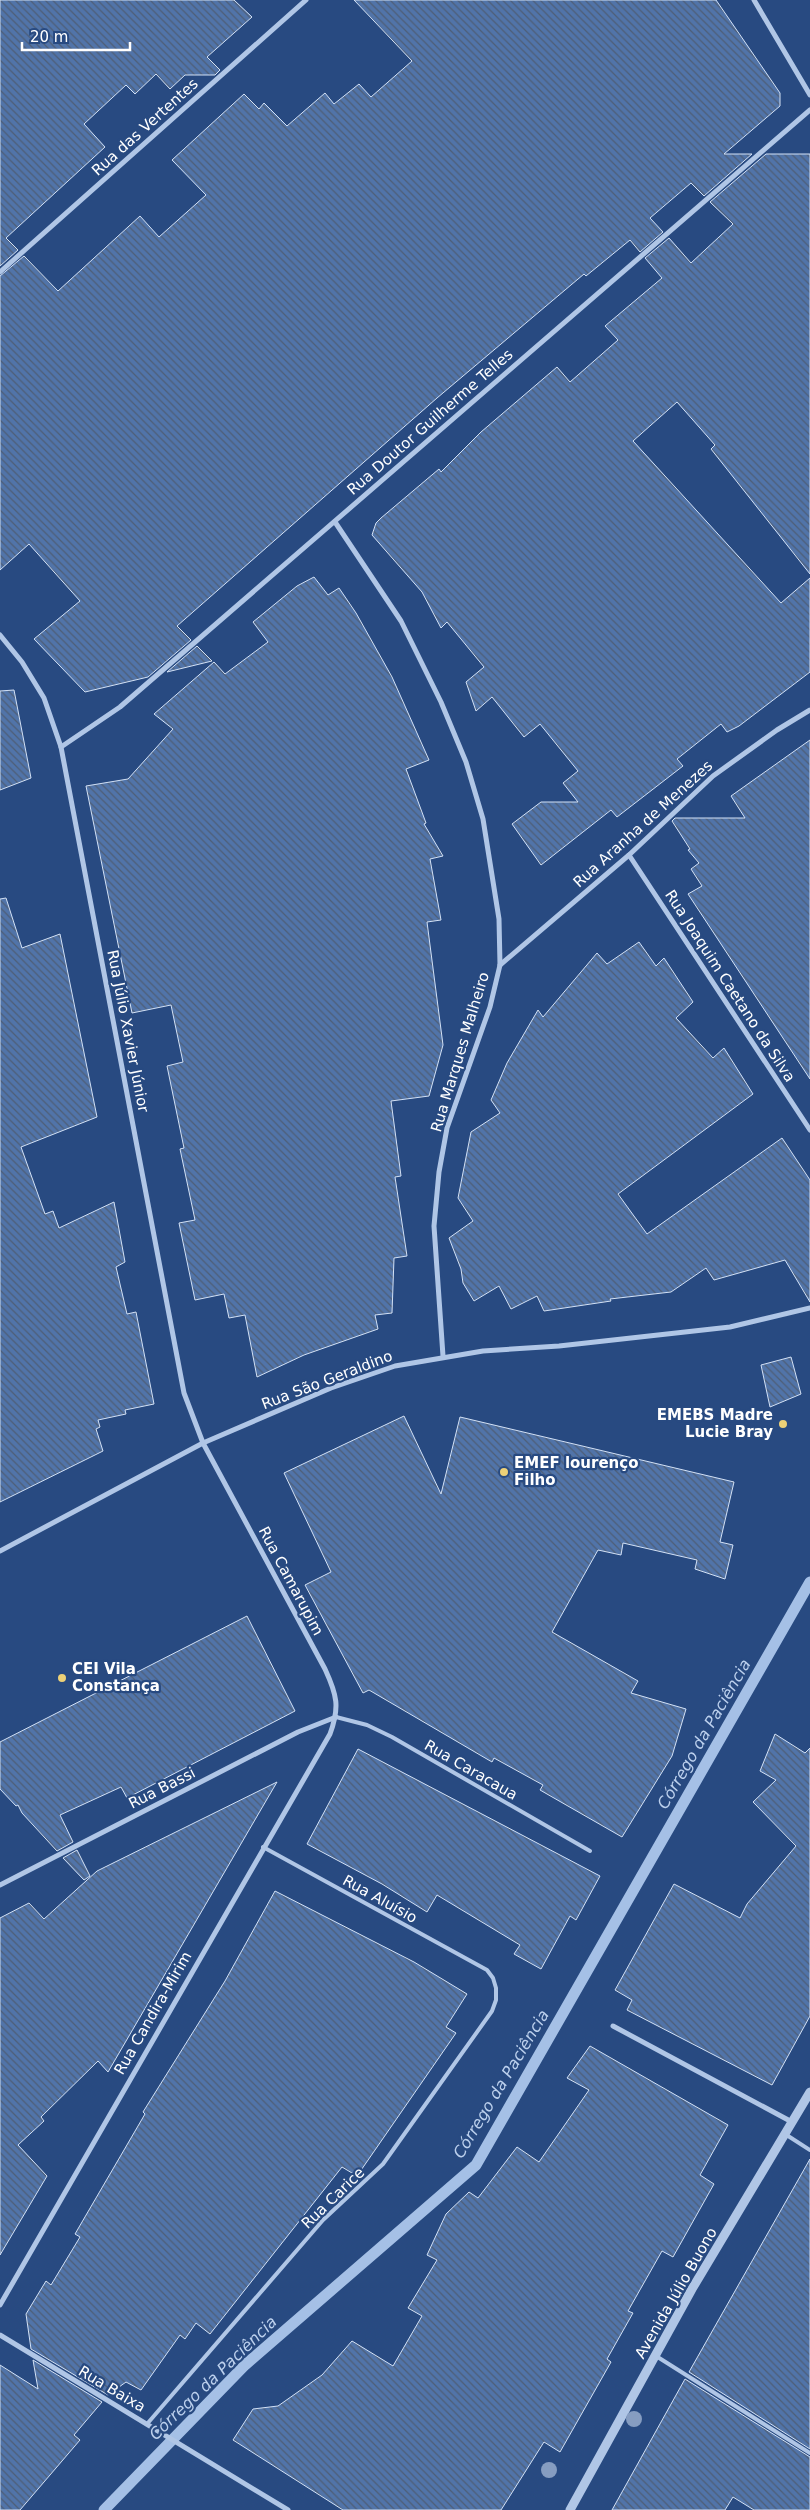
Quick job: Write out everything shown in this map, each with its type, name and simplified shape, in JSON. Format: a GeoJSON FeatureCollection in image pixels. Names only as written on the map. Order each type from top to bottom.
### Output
{"type":"FeatureCollection","features":[{"type":"Feature","properties":{"kind":"street"},"geometry":{"type":"LineString","coordinates":[[754,0],[810,95]]}},
{"type":"Feature","properties":{"kind":"street","name":"Rua das Vertentes"},"geometry":{"type":"LineString","coordinates":[[0,272],[303,1]]}},
{"type":"Feature","properties":{"kind":"street","name":"Rua Doutor Guilherme Telles"},"geometry":{"type":"LineString","coordinates":[[62,747],[120,707],[810,110]]}},
{"type":"Feature","properties":{"kind":"street","name":"Rua Marques Malheiro"},"geometry":{"type":"LineString","coordinates":[[335,522],[401,621],[441,702],[466,762],[483,819],[499,919],[500,965],[490,1007],[447,1128],[439,1172],[434,1226],[443,1356]]}},
{"type":"Feature","properties":{"kind":"street","name":"Rua Júlio Xavier Júnior"},"geometry":{"type":"LineString","coordinates":[[0,635],[22,662],[44,698],[62,747],[184,1393],[203,1443]]}},
{"type":"Feature","properties":{"kind":"street","name":"Rua Aranha de Menezes"},"geometry":{"type":"LineString","coordinates":[[500,965],[630,854],[712,776],[777,730],[810,710]]}},
{"type":"Feature","properties":{"kind":"street","name":"Rua Joaquim Caetano da Silva"},"geometry":{"type":"LineString","coordinates":[[630,854],[810,1130]]}},
{"type":"Feature","properties":{"kind":"street","name":"Rua São Geraldino"},"geometry":{"type":"LineString","coordinates":[[0,1550],[203,1443],[338,1386],[395,1366],[443,1356],[483,1351],[559,1346],[730,1327],[810,1308]]}},
{"type":"Feature","properties":{"kind":"street","name":"Rua Camarupim"},"geometry":{"type":"LineString","coordinates":[[203,1443],[335,1690],[336,1717],[330,1734]]}},
{"type":"Feature","properties":{"kind":"street","name":"Rua Bassi"},"geometry":{"type":"LineString","coordinates":[[0,1885],[298,1732],[336,1717]]}},
{"type":"Feature","properties":{"kind":"street","name":"Rua Candira-Mirim"},"geometry":{"type":"LineString","coordinates":[[0,2305],[330,1734]]}},
{"type":"Feature","properties":{"kind":"street"},"geometry":{"type":"LineString","coordinates":[[613,2026],[792,2122]]}},
{"type":"Feature","properties":{"kind":"street","name":"Avenida Júlio Buono"},"geometry":{"type":"LineString","coordinates":[[570,2510],[692,2289],[810,2092]]}},
{"type":"Feature","properties":{"kind":"street","name":"Rua Baixa"},"geometry":{"type":"LineString","coordinates":[[0,2335],[288,2510]]}},
{"type":"Feature","properties":{"kind":"lane","name":"Rua Caracaua"},"geometry":{"type":"LineString","coordinates":[[336,1717],[367,1725],[392,1737],[590,1851]]}},
{"type":"Feature","properties":{"kind":"lane","name":"Rua Aluísio"},"geometry":{"type":"LineString","coordinates":[[263,1847],[487,1970]]}},
{"type":"Feature","properties":{"kind":"lane","name":"Rua Carice"},"geometry":{"type":"LineString","coordinates":[[148,2425],[323,2220],[383,2164],[460,2059],[492,2011],[496,2000],[496,1988],[493,1978],[487,1970]]}},
{"type":"Feature","properties":{"kind":"lane"},"geometry":{"type":"LineString","coordinates":[[784,2134],[810,2150]]}},
{"type":"Feature","properties":{"kind":"lane"},"geometry":{"type":"LineString","coordinates":[[656,2356],[810,2453]]}},
{"type":"Feature","properties":{"kind":"building"},"geometry":{"type":"Polygon","coordinates":[[[0,0],[234,0],[252,17],[207,57],[220,70],[215,75],[185,75],[170,89],[156,74],[135,94],[126,85],[84,124],[105,147],[6,238],[18,250],[0,266],[0,0]]]}},
{"type":"Feature","properties":{"kind":"building"},"geometry":{"type":"Polygon","coordinates":[[[354,0],[716,0],[780,93],[780,106],[724,154],[752,154],[704,196],[691,183],[650,218],[663,232],[640,252],[630,240],[586,276],[584,274],[437,398],[177,626],[191,640],[148,677],[85,692],[34,639],[80,601],[29,544],[0,570],[0,276],[24,256],[58,291],[140,216],[159,237],[206,195],[172,160],[244,94],[259,109],[264,103],[287,126],[325,93],[334,104],[359,84],[371,97],[412,61],[354,0]]]}},
{"type":"Feature","properties":{"kind":"building"},"geometry":{"type":"Polygon","coordinates":[[[766,154],[810,154],[810,574],[711,449],[715,445],[677,402],[633,441],[781,603],[810,578],[810,672],[739,726],[727,732],[721,724],[677,759],[683,766],[617,817],[611,810],[541,865],[512,824],[541,802],[578,802],[563,783],[578,771],[540,724],[524,737],[492,697],[476,711],[466,682],[484,667],[447,622],[441,628],[422,592],[372,535],[376,523],[381,518],[439,469],[441,472],[481,432],[557,367],[570,382],[618,340],[605,326],[662,278],[645,258],[669,238],[691,263],[733,224],[710,202],[766,154]]]}},
{"type":"Feature","properties":{"kind":"building"},"geometry":{"type":"Polygon","coordinates":[[[314,577],[328,595],[339,588],[356,613],[392,677],[429,760],[406,769],[426,823],[424,824],[443,856],[430,859],[441,920],[427,922],[443,1045],[429,1096],[391,1101],[401,1176],[395,1177],[407,1256],[394,1258],[392,1313],[375,1315],[378,1329],[304,1355],[257,1377],[245,1315],[229,1318],[224,1294],[195,1300],[179,1223],[195,1220],[180,1149],[184,1148],[167,1066],[183,1062],[171,1005],[132,1013],[86,786],[128,779],[173,729],[154,714],[214,662],[225,674],[268,642],[253,622],[297,586],[314,577]]]}},
{"type":"Feature","properties":{"kind":"building"},"geometry":{"type":"Polygon","coordinates":[[[197,646],[212,661],[167,672],[197,646]]]}},
{"type":"Feature","properties":{"kind":"building"},"geometry":{"type":"Polygon","coordinates":[[[14,690],[31,778],[0,790],[0,691],[14,690]]]}},
{"type":"Feature","properties":{"kind":"building"},"geometry":{"type":"Polygon","coordinates":[[[810,740],[810,1079],[688,894],[702,886],[691,869],[699,863],[688,850],[690,849],[672,821],[675,818],[745,818],[731,796],[810,740]]]}},
{"type":"Feature","properties":{"kind":"building"},"geometry":{"type":"Polygon","coordinates":[[[6,898],[22,948],[60,934],[97,1117],[21,1147],[45,1214],[53,1211],[59,1228],[114,1202],[125,1262],[116,1267],[127,1314],[136,1312],[154,1404],[125,1410],[126,1414],[98,1420],[100,1427],[96,1429],[103,1451],[0,1502],[0,899],[6,898]]]}},
{"type":"Feature","properties":{"kind":"building"},"geometry":{"type":"Polygon","coordinates":[[[639,942],[656,966],[664,958],[693,1002],[676,1018],[713,1058],[724,1048],[753,1094],[618,1194],[647,1234],[782,1138],[810,1180],[810,1302],[785,1260],[714,1280],[706,1268],[671,1292],[610,1299],[611,1301],[544,1311],[537,1296],[511,1309],[499,1286],[474,1301],[463,1283],[461,1269],[449,1238],[473,1221],[458,1198],[471,1132],[500,1113],[491,1100],[507,1063],[538,1010],[543,1017],[597,953],[607,964],[639,942]]]}},
{"type":"Feature","properties":{"kind":"building"},"geometry":{"type":"Polygon","coordinates":[[[791,1357],[801,1394],[770,1407],[761,1365],[791,1357]]]}},
{"type":"Feature","properties":{"kind":"building"},"geometry":{"type":"Polygon","coordinates":[[[404,1416],[441,1494],[460,1417],[734,1482],[720,1542],[733,1545],[725,1579],[695,1569],[697,1560],[623,1543],[621,1555],[598,1550],[552,1632],[638,1681],[631,1693],[686,1709],[672,1756],[622,1837],[540,1790],[543,1785],[494,1758],[492,1762],[369,1690],[363,1693],[305,1585],[331,1572],[284,1473],[404,1416]]]}},
{"type":"Feature","properties":{"kind":"building"},"geometry":{"type":"Polygon","coordinates":[[[247,1616],[295,1711],[127,1798],[121,1787],[60,1815],[73,1842],[57,1851],[22,1813],[18,1805],[16,1806],[0,1789],[0,1742],[247,1616]]]}},
{"type":"Feature","properties":{"kind":"building"},"geometry":{"type":"Polygon","coordinates":[[[775,1734],[805,1753],[810,1748],[810,2016],[772,2085],[627,2010],[632,2000],[615,1990],[674,1884],[740,1918],[747,1904],[796,1846],[753,1802],[776,1780],[760,1771],[775,1734]]]}},
{"type":"Feature","properties":{"kind":"building"},"geometry":{"type":"Polygon","coordinates":[[[358,1749],[600,1876],[576,1920],[570,1916],[541,1969],[514,1954],[520,1945],[437,1895],[427,1912],[382,1884],[307,1844],[358,1749]]]}},
{"type":"Feature","properties":{"kind":"building"},"geometry":{"type":"Polygon","coordinates":[[[277,1782],[108,2072],[98,2061],[41,2117],[44,2121],[18,2145],[47,2176],[0,2255],[0,1918],[29,1903],[44,1919],[97,1871],[277,1782]]]}},
{"type":"Feature","properties":{"kind":"building"},"geometry":{"type":"Polygon","coordinates":[[[77,1850],[90,1876],[84,1880],[63,1858],[77,1850]]]}},
{"type":"Feature","properties":{"kind":"building"},"geometry":{"type":"Polygon","coordinates":[[[275,1891],[414,1962],[467,1994],[446,2027],[456,2033],[357,2176],[342,2167],[210,2334],[196,2323],[185,2339],[180,2335],[141,2390],[126,2382],[108,2395],[31,2349],[26,2314],[46,2281],[51,2285],[80,2237],[75,2234],[145,2114],[143,2112],[225,1981],[275,1891]]]}},
{"type":"Feature","properties":{"kind":"building"},"geometry":{"type":"Polygon","coordinates":[[[590,2046],[728,2125],[700,2175],[714,2184],[673,2257],[662,2251],[628,2311],[633,2313],[607,2359],[611,2362],[560,2452],[544,2442],[501,2510],[343,2510],[233,2440],[253,2409],[278,2406],[322,2375],[352,2341],[393,2366],[422,2316],[408,2308],[437,2260],[427,2255],[446,2214],[469,2192],[478,2198],[517,2147],[539,2162],[589,2090],[567,2078],[590,2046]]]}},
{"type":"Feature","properties":{"kind":"building"},"geometry":{"type":"Polygon","coordinates":[[[810,2159],[810,2449],[689,2372],[810,2159]]]}},
{"type":"Feature","properties":{"kind":"building"},"geometry":{"type":"Polygon","coordinates":[[[33,2360],[102,2402],[74,2435],[80,2440],[20,2510],[0,2510],[0,2365],[38,2389],[33,2360]]]}},
{"type":"Feature","properties":{"kind":"building"},"geometry":{"type":"Polygon","coordinates":[[[685,2379],[810,2457],[810,2510],[754,2510],[733,2497],[725,2510],[612,2510],[685,2379]]]}},
{"type":"Feature","properties":{"kind":"waterway","name":"Córrego da Paciência"},"geometry":{"type":"LineString","coordinates":[[104,2510],[245,2365],[476,2165],[810,1582]]}},
{"type":"Feature","properties":{"kind":"place","name":"EMEBS Madre Lucie Bray"},"geometry":{"type":"Point","coordinates":[783,1424]}},
{"type":"Feature","properties":{"kind":"place","name":"EMEF lourenço Filho"},"geometry":{"type":"Point","coordinates":[504,1472]}},
{"type":"Feature","properties":{"kind":"place","name":"CEI Vila Constança"},"geometry":{"type":"Point","coordinates":[62,1678]}}]}
